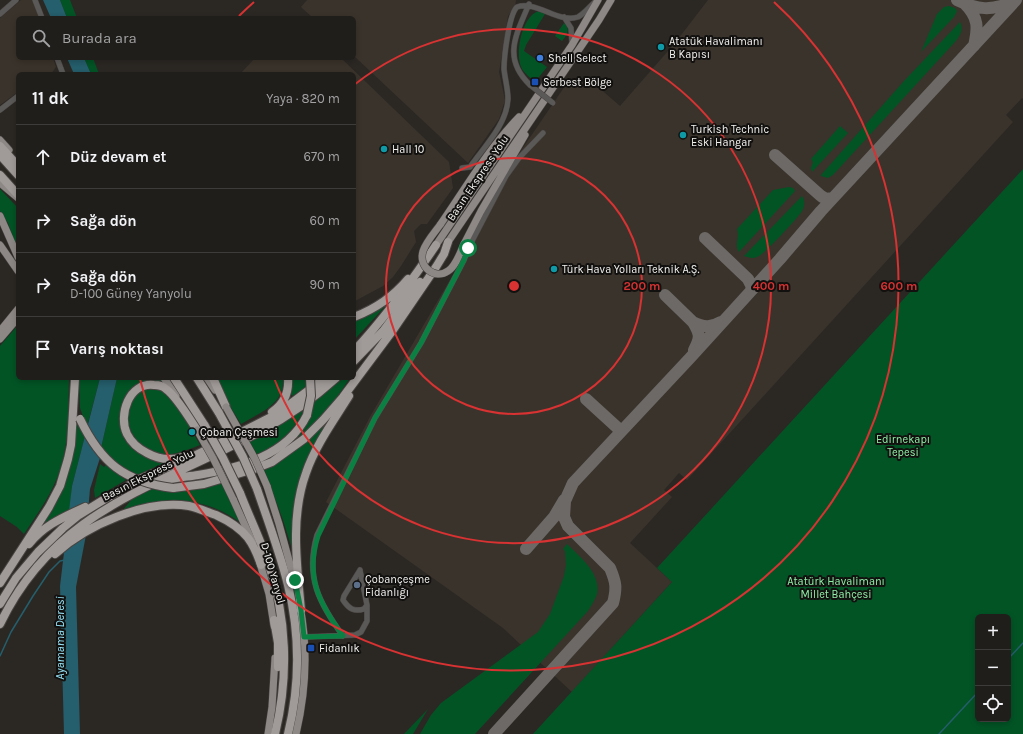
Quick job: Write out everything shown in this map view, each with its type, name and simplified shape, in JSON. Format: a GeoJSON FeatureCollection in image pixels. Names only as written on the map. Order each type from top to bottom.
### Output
{"type":"FeatureCollection","features":[{"type":"Feature","properties":{"kind":"highway"},"geometry":{"type":"LineString","coordinates":[[0,146],[16,164]]}},
{"type":"Feature","properties":{"kind":"highway"},"geometry":{"type":"LineString","coordinates":[[0,155],[16,173]]}},
{"type":"Feature","properties":{"kind":"highway"},"geometry":{"type":"LineString","coordinates":[[0,174],[16,193]]}},
{"type":"Feature","properties":{"kind":"highway"},"geometry":{"type":"LineString","coordinates":[[356,379],[419,294],[444,254],[448,242]]}},
{"type":"Feature","properties":{"kind":"highway","name":"Basın Ekspress Yolu"},"geometry":{"type":"LineString","coordinates":[[356,359],[384,330],[420,283],[448,242]]}},
{"type":"Feature","properties":{"kind":"highway"},"geometry":{"type":"LineString","coordinates":[[356,316],[370,310],[388,298],[406,282],[436,245]]}},
{"type":"Feature","properties":{"kind":"highway","name":"Basın Ekspress Yolu"},"geometry":{"type":"LineString","coordinates":[[356,349],[386,315],[412,282],[436,245]]}},
{"type":"Feature","properties":{"kind":"highway"},"geometry":{"type":"LineString","coordinates":[[301,610],[296,546],[296,522],[299,501],[306,474],[315,453],[359,382],[367,365]]}},
{"type":"Feature","properties":{"kind":"highway"},"geometry":{"type":"LineString","coordinates":[[175,380],[221,454],[240,494],[268,562],[280,611],[283,640],[284,672],[281,703],[275,732]]}},
{"type":"Feature","properties":{"kind":"highway"},"geometry":{"type":"LineString","coordinates":[[197,380],[219,413],[240,452],[257,489],[285,572],[296,628],[297,657],[297,677],[293,711],[288,734]]}},
{"type":"Feature","properties":{"kind":"highway"},"geometry":{"type":"LineString","coordinates":[[214,380],[226,407]]}},
{"type":"Feature","properties":{"kind":"highway"},"geometry":{"type":"LineString","coordinates":[[248,428],[281,404],[287,390],[288,380]]}},
{"type":"Feature","properties":{"kind":"highway"},"geometry":{"type":"LineString","coordinates":[[136,492],[167,480],[228,469],[259,459],[271,453],[290,438],[300,427],[307,415],[311,396],[310,380]]}},
{"type":"Feature","properties":{"kind":"highway","name":"Basın Ekspress Yolu"},"geometry":{"type":"LineString","coordinates":[[0,604],[16,578],[30,560],[63,528],[92,505],[142,478],[194,456],[277,414],[322,380]]}},
{"type":"Feature","properties":{"kind":"highway","name":"Basın Ekspress Yolu"},"geometry":{"type":"LineString","coordinates":[[0,624],[9,606],[36,566],[63,540],[93,516],[162,478],[228,448],[269,426],[293,412],[333,380]]}},
{"type":"Feature","properties":{"kind":"highway"},"geometry":{"type":"LineString","coordinates":[[75,381],[80,419],[97,448],[115,467],[136,479],[173,488],[193,486],[220,480],[272,462],[304,439],[323,420],[355,380]]}},
{"type":"Feature","properties":{"kind":"highway"},"geometry":{"type":"LineString","coordinates":[[0,583],[49,507],[64,475],[71,444],[75,381]]}},
{"type":"Feature","properties":{"kind":"highway"},"geometry":{"type":"LineString","coordinates":[[198,430],[171,393],[163,387],[151,385],[143,386],[135,391],[126,404],[125,418],[127,433],[133,442],[144,451],[158,458],[177,459],[204,450]]}},
{"type":"Feature","properties":{"kind":"highway"},"geometry":{"type":"LineString","coordinates":[[11,566],[36,536],[47,526],[60,518],[92,505]]}},
{"type":"Feature","properties":{"kind":"highway"},"geometry":{"type":"LineString","coordinates":[[23,584],[34,576],[60,549],[86,531],[105,522],[133,512],[170,506],[190,506],[219,516],[242,531],[252,546],[261,565]]}},
{"type":"Feature","properties":{"kind":"highway"},"geometry":{"type":"LineString","coordinates":[[274,620],[279,655],[275,732]]}},
{"type":"Feature","properties":{"kind":"main road","name":"Basın Ekspress Yolu"},"geometry":{"type":"LineString","coordinates":[[436,245],[572,45],[597,0]]}},
{"type":"Feature","properties":{"kind":"main road","name":"Basın Ekspress Yolu"},"geometry":{"type":"LineString","coordinates":[[448,242],[599,20],[611,0]]}},
{"type":"Feature","properties":{"kind":"main road"},"geometry":{"type":"LineString","coordinates":[[528,125],[522,142],[481,211],[452,268],[442,274],[430,272],[424,265],[422,254],[426,245],[500,138],[531,106]]}},
{"type":"Feature","properties":{"kind":"main road"},"geometry":{"type":"LineString","coordinates":[[0,140],[16,159]]}},
{"type":"Feature","properties":{"kind":"main road"},"geometry":{"type":"LineString","coordinates":[[0,183],[16,196]]}},
{"type":"Feature","properties":{"kind":"main road"},"geometry":{"type":"LineString","coordinates":[[0,218],[16,253]]}},
{"type":"Feature","properties":{"kind":"main road"},"geometry":{"type":"LineString","coordinates":[[0,230],[8,235]]}},
{"type":"Feature","properties":{"kind":"main road"},"geometry":{"type":"LineString","coordinates":[[0,245],[16,268]]}},
{"type":"Feature","properties":{"kind":"main road"},"geometry":{"type":"LineString","coordinates":[[0,332],[16,312]]}},
{"type":"Feature","properties":{"kind":"main road"},"geometry":{"type":"LineString","coordinates":[[0,339],[16,320]]}},
{"type":"Feature","properties":{"kind":"main road","name":"D-100 Yanyol"},"geometry":{"type":"LineString","coordinates":[[165,380],[198,430],[212,455],[249,533],[261,565],[274,620],[275,648],[272,707],[268,734]]}},
{"type":"Feature","properties":{"kind":"main road"},"geometry":{"type":"LineString","coordinates":[[208,380],[226,407],[255,459],[267,486],[295,580],[301,610],[304,637],[304,680],[296,734]]}},
{"type":"Feature","properties":{"kind":"street"},"geometry":{"type":"LineString","coordinates":[[0,14],[16,0]]}},
{"type":"Feature","properties":{"kind":"street"},"geometry":{"type":"LineString","coordinates":[[35,0],[41,16]]}},
{"type":"Feature","properties":{"kind":"street"},"geometry":{"type":"LineString","coordinates":[[564,18],[580,16],[597,0]]}},
{"type":"Feature","properties":{"kind":"street"},"geometry":{"type":"LineString","coordinates":[[529,4],[517,36],[513,51],[514,57],[518,70],[523,78],[553,103]]}},
{"type":"Feature","properties":{"kind":"street"},"geometry":{"type":"LineString","coordinates":[[462,168],[470,167],[499,126],[504,116],[508,98],[504,64],[511,19],[516,8],[529,4],[541,6],[564,18],[571,28],[572,45]]}},
{"type":"Feature","properties":{"kind":"street"},"geometry":{"type":"LineString","coordinates":[[58,60],[62,72]]}},
{"type":"Feature","properties":{"kind":"street"},"geometry":{"type":"LineString","coordinates":[[0,110],[16,98]]}},
{"type":"Feature","properties":{"kind":"street"},"geometry":{"type":"LineString","coordinates":[[343,636],[321,603],[315,584],[313,554],[319,531],[375,418],[421,343],[506,176],[519,158],[543,133]]}},
{"type":"Feature","properties":{"kind":"street"},"geometry":{"type":"LineString","coordinates":[[304,637],[355,635],[361,632],[368,621],[367,605],[360,570],[343,600],[352,610],[358,611],[364,609],[367,605]]}},
{"type":"Feature","properties":{"kind":"shaded area"},"geometry":{"type":"Polygon","coordinates":[[[21,0],[33,0],[38,16],[16,16],[16,60],[54,60],[56,67],[52,72],[16,72],[16,93],[0,105],[0,18],[21,0]]]}},
{"type":"Feature","properties":{"kind":"shaded area"},"geometry":{"type":"Polygon","coordinates":[[[307,0],[516,0],[515,6],[508,16],[499,72],[505,100],[499,119],[468,163],[356,58],[356,16],[311,16],[301,7],[307,0]]]}},
{"type":"Feature","properties":{"kind":"shaded area"},"geometry":{"type":"Polygon","coordinates":[[[708,0],[1023,0],[1023,99],[1022,98],[1006,115],[1013,122],[687,480],[679,473],[664,490],[672,497],[630,543],[672,582],[572,692],[503,628],[326,502],[371,415],[461,261],[468,244],[503,177],[565,86],[569,83],[575,82],[585,81],[587,83],[590,80],[620,106],[675,43],[708,0]]]}},
{"type":"Feature","properties":{"kind":"shaded area"},"geometry":{"type":"Polygon","coordinates":[[[253,60],[343,60],[356,72],[242,72],[253,60]]]}},
{"type":"Feature","properties":{"kind":"shaded area"},"geometry":{"type":"Polygon","coordinates":[[[356,72],[449,162],[453,188],[427,224],[421,224],[414,231],[416,242],[393,277],[383,286],[356,300],[356,72]]]}},
{"type":"Feature","properties":{"kind":"green space"},"geometry":{"type":"Polygon","coordinates":[[[60,0],[70,0],[76,16],[66,16],[60,0]]]}},
{"type":"Feature","properties":{"kind":"green space"},"geometry":{"type":"Polygon","coordinates":[[[949,6],[955,8],[957,11],[954,17],[921,52],[937,14],[944,7],[949,6]]]}},
{"type":"Feature","properties":{"kind":"green space"},"geometry":{"type":"Polygon","coordinates":[[[539,11],[545,14],[526,45],[524,51],[547,67],[535,82],[522,69],[520,63],[519,46],[524,27],[528,20],[533,14],[539,11]]]}},
{"type":"Feature","properties":{"kind":"green space"},"geometry":{"type":"Polygon","coordinates":[[[960,22],[962,27],[961,32],[955,42],[833,175],[828,178],[821,176],[904,81],[960,22]]]}},
{"type":"Feature","properties":{"kind":"green space"},"geometry":{"type":"Polygon","coordinates":[[[564,23],[568,30],[562,41],[555,36],[564,23]]]}},
{"type":"Feature","properties":{"kind":"green space"},"geometry":{"type":"Polygon","coordinates":[[[85,60],[94,60],[98,72],[90,72],[85,60]]]}},
{"type":"Feature","properties":{"kind":"green space"},"geometry":{"type":"Polygon","coordinates":[[[840,126],[848,133],[812,172],[811,168],[813,162],[811,159],[840,126]]]}},
{"type":"Feature","properties":{"kind":"green space","name":"Atatürk Havalimanı Millet Bahçesi"},"geometry":{"type":"Polygon","coordinates":[[[1023,169],[1023,734],[533,734],[672,582],[657,568],[1023,169]]]}},
{"type":"Feature","properties":{"kind":"green space"},"geometry":{"type":"Polygon","coordinates":[[[789,187],[793,188],[795,191],[739,252],[737,247],[737,229],[773,190],[789,187]]]}},
{"type":"Feature","properties":{"kind":"green space"},"geometry":{"type":"Polygon","coordinates":[[[0,189],[16,206],[16,245],[8,223],[0,211],[0,189]]]}},
{"type":"Feature","properties":{"kind":"green space"},"geometry":{"type":"Polygon","coordinates":[[[802,196],[804,199],[804,207],[802,211],[768,249],[755,258],[744,256],[802,196]]]}},
{"type":"Feature","properties":{"kind":"green space"},"geometry":{"type":"Polygon","coordinates":[[[390,301],[356,338],[356,320],[390,301]]]}},
{"type":"Feature","properties":{"kind":"green space"},"geometry":{"type":"Polygon","coordinates":[[[16,327],[16,380],[69,380],[68,429],[61,466],[50,493],[24,534],[17,527],[0,516],[0,346],[16,327]]]}},
{"type":"Feature","properties":{"kind":"green space"},"geometry":{"type":"Polygon","coordinates":[[[79,380],[99,380],[87,427],[80,408],[79,380]]]}},
{"type":"Feature","properties":{"kind":"green space"},"geometry":{"type":"Polygon","coordinates":[[[117,380],[161,380],[163,383],[128,394],[127,440],[164,463],[137,475],[117,464],[101,448],[117,380]]]}},
{"type":"Feature","properties":{"kind":"green space"},"geometry":{"type":"Polygon","coordinates":[[[216,380],[283,380],[283,387],[276,401],[264,411],[241,424],[218,387],[216,380]]]}},
{"type":"Feature","properties":{"kind":"green space"},"geometry":{"type":"Polygon","coordinates":[[[293,380],[305,380],[306,387],[292,396],[293,380]]]}},
{"type":"Feature","properties":{"kind":"green space"},"geometry":{"type":"Polygon","coordinates":[[[341,380],[349,380],[330,407],[299,438],[298,437],[308,420],[315,401],[341,380]]]}},
{"type":"Feature","properties":{"kind":"green space"},"geometry":{"type":"Polygon","coordinates":[[[145,388],[163,389],[173,399],[200,445],[181,452],[166,454],[150,451],[134,439],[135,437],[130,429],[128,418],[130,402],[145,388]]]}},
{"type":"Feature","properties":{"kind":"green space"},"geometry":{"type":"Polygon","coordinates":[[[305,407],[301,416],[286,436],[258,456],[250,442],[270,431],[305,407]]]}},
{"type":"Feature","properties":{"kind":"green space"},"geometry":{"type":"Polygon","coordinates":[[[331,418],[297,490],[293,510],[292,549],[264,469],[299,448],[331,418]]]}},
{"type":"Feature","properties":{"kind":"green space"},"geometry":{"type":"Polygon","coordinates":[[[76,419],[85,436],[72,486],[70,509],[38,529],[60,496],[68,473],[75,448],[76,419]]]}},
{"type":"Feature","properties":{"kind":"green space"},"geometry":{"type":"Polygon","coordinates":[[[100,464],[104,467],[106,465],[126,480],[95,498],[94,490],[100,464]]]}},
{"type":"Feature","properties":{"kind":"green space"},"geometry":{"type":"Polygon","coordinates":[[[221,482],[241,523],[225,513],[207,505],[188,501],[168,502],[122,511],[133,498],[152,489],[163,490],[221,482]]]}},
{"type":"Feature","properties":{"kind":"green space"},"geometry":{"type":"Polygon","coordinates":[[[567,544],[593,572],[596,579],[597,594],[588,611],[475,734],[420,734],[431,715],[441,703],[538,632],[550,614],[564,576],[566,565],[565,551],[563,549],[567,544]]]}},
{"type":"Feature","properties":{"kind":"green space"},"geometry":{"type":"Polygon","coordinates":[[[428,709],[413,734],[404,734],[428,709]]]}},
{"type":"Feature","properties":{"kind":"water"},"geometry":{"type":"Polygon","coordinates":[[[43,0],[60,0],[66,16],[50,16],[43,0]]]}},
{"type":"Feature","properties":{"kind":"water"},"geometry":{"type":"Polygon","coordinates":[[[68,60],[85,60],[90,72],[73,72],[68,60]]]}},
{"type":"Feature","properties":{"kind":"water"},"geometry":{"type":"Polygon","coordinates":[[[99,380],[117,380],[100,458],[90,489],[86,535],[76,587],[80,734],[64,734],[60,586],[72,486],[99,380]]]}},
{"type":"Feature","properties":{"kind":"waterway"},"geometry":{"type":"LineString","coordinates":[[0,656],[11,632],[49,572],[60,561],[65,560]]}},
{"type":"Feature","properties":{"kind":"waterway"},"geometry":{"type":"LineString","coordinates":[[1011,656],[1023,643]]}},
{"type":"Feature","properties":{"kind":"waterway"},"geometry":{"type":"LineString","coordinates":[[939,734],[975,695]]}},
{"type":"Feature","properties":{"kind":"taxiway"},"geometry":{"type":"LineString","coordinates":[[957,0],[972,6],[985,8],[998,7],[1013,2]]}},
{"type":"Feature","properties":{"kind":"taxiway"},"geometry":{"type":"LineString","coordinates":[[494,734],[613,603],[615,585],[614,577],[610,568],[568,526],[564,517],[565,501],[573,483],[690,358],[780,259],[821,211],[1016,0]]}},
{"type":"Feature","properties":{"kind":"taxiway"},"geometry":{"type":"LineString","coordinates":[[965,4],[973,14],[977,28],[974,46]]}},
{"type":"Feature","properties":{"kind":"taxiway"},"geometry":{"type":"LineString","coordinates":[[775,155],[821,196],[826,199],[833,198]]}},
{"type":"Feature","properties":{"kind":"taxiway"},"geometry":{"type":"LineString","coordinates":[[705,238],[748,279],[752,287],[751,290]]}},
{"type":"Feature","properties":{"kind":"taxiway"},"geometry":{"type":"LineString","coordinates":[[665,295],[699,328]]}},
{"type":"Feature","properties":{"kind":"taxiway"},"geometry":{"type":"LineString","coordinates":[[694,350],[699,336],[693,322],[707,326],[721,322]]}},
{"type":"Feature","properties":{"kind":"taxiway"},"geometry":{"type":"LineString","coordinates":[[586,399],[621,431]]}},
{"type":"Feature","properties":{"kind":"taxiway"},"geometry":{"type":"LineString","coordinates":[[526,549],[554,517],[564,500]]}},
{"type":"Feature","properties":{"kind":"place","name":"Atatük Havalimanı B Kapısı"},"geometry":{"type":"Point","coordinates":[661,47]}},
{"type":"Feature","properties":{"kind":"place","name":"Shell Select"},"geometry":{"type":"Point","coordinates":[540,58]}},
{"type":"Feature","properties":{"kind":"place","name":"Serbest Bölge"},"geometry":{"type":"Point","coordinates":[535,82]}},
{"type":"Feature","properties":{"kind":"place","name":"Turkish Technic Eski Hangar"},"geometry":{"type":"Point","coordinates":[683,135]}},
{"type":"Feature","properties":{"kind":"place","name":"Hall 10"},"geometry":{"type":"Point","coordinates":[384,149]}},
{"type":"Feature","properties":{"kind":"place","name":"Türk Hava Yolları Teknik A.Ş."},"geometry":{"type":"Point","coordinates":[554,269]}},
{"type":"Feature","properties":{"kind":"place","name":"Çoban Çeşmesi"},"geometry":{"type":"Point","coordinates":[192,432]}},
{"type":"Feature","properties":{"kind":"place","name":"Çobançeşme Fidanlığı"},"geometry":{"type":"Point","coordinates":[357,585]}},
{"type":"Feature","properties":{"kind":"place","name":"Fidanlık"},"geometry":{"type":"Point","coordinates":[311,648]}},
{"type":"Feature","properties":{"kind":"route"},"geometry":{"type":"LineString","coordinates":[[295,580],[301,610],[304,637],[343,636],[326,612],[318,594],[315,584],[313,564],[315,544],[321,527],[375,418],[421,343],[464,260],[468,248]]}},
{"type":"Feature","properties":{"kind":"park label","name":"Edirnekapı Tepesi"},"geometry":{"type":"Point","coordinates":[903,445]}},
{"type":"Feature","properties":{"kind":"water label","name":"Ayamama Deresi"},"geometry":{"type":"Point","coordinates":[60,638]}}]}
